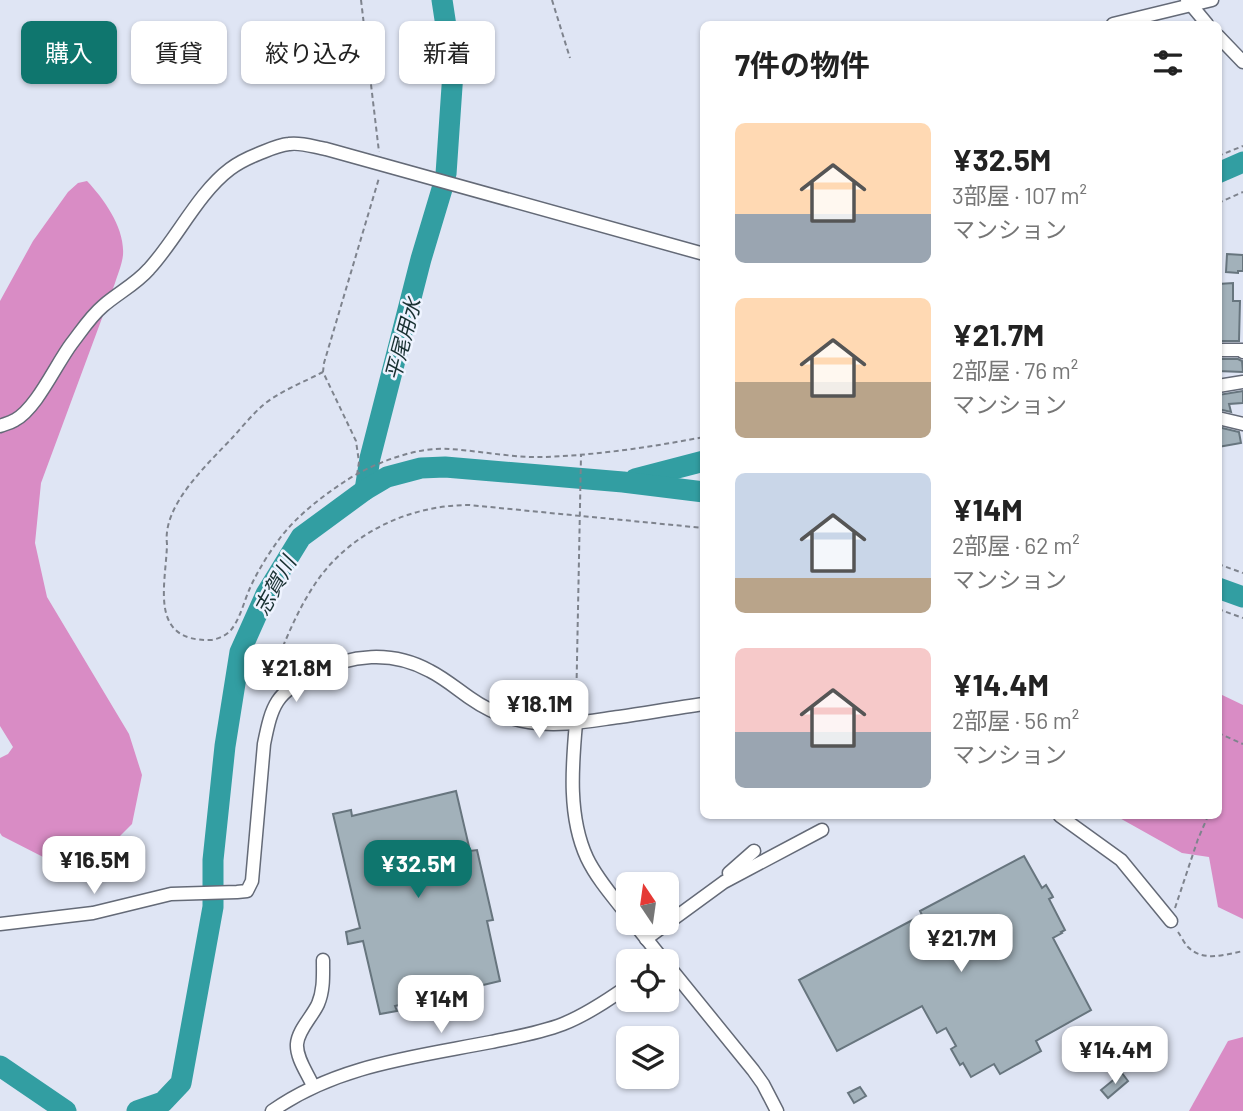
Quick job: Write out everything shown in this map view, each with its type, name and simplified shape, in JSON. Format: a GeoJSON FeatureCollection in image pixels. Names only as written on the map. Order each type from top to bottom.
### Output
{"type":"FeatureCollection","features":[{"type":"Feature","properties":{"kind":"street"},"geometry":{"type":"LineString","coordinates":[[1124,21],[1188,3],[1212,0]]}},
{"type":"Feature","properties":{"kind":"street"},"geometry":{"type":"LineString","coordinates":[[1188,3],[1203,21]]}},
{"type":"Feature","properties":{"kind":"street"},"geometry":{"type":"LineString","coordinates":[[1222,40],[1243,62]]}},
{"type":"Feature","properties":{"kind":"street"},"geometry":{"type":"LineString","coordinates":[[0,426],[24,413],[91,318],[149,269],[192,211],[228,170],[261,152],[288,144],[326,149],[700,253]]}},
{"type":"Feature","properties":{"kind":"street"},"geometry":{"type":"LineString","coordinates":[[1222,350],[1243,352]]}},
{"type":"Feature","properties":{"kind":"street"},"geometry":{"type":"LineString","coordinates":[[1222,385],[1243,382]]}},
{"type":"Feature","properties":{"kind":"street"},"geometry":{"type":"LineString","coordinates":[[1222,419],[1243,424]]}},
{"type":"Feature","properties":{"kind":"street"},"geometry":{"type":"LineString","coordinates":[[0,924],[93,912],[157,897],[247,891],[252,881],[264,744],[271,712],[281,695],[323,668],[371,656],[396,659],[432,671],[473,701],[507,717],[549,724],[576,723],[700,705]]}},
{"type":"Feature","properties":{"kind":"street"},"geometry":{"type":"LineString","coordinates":[[576,723],[573,791],[578,831],[588,860],[616,900]]}},
{"type":"Feature","properties":{"kind":"street"},"geometry":{"type":"LineString","coordinates":[[1064,819],[1121,860],[1171,921]]}},
{"type":"Feature","properties":{"kind":"street"},"geometry":{"type":"LineString","coordinates":[[646,939],[724,883],[822,830]]}},
{"type":"Feature","properties":{"kind":"street"},"geometry":{"type":"LineString","coordinates":[[724,883],[729,874],[754,851]]}},
{"type":"Feature","properties":{"kind":"street"},"geometry":{"type":"LineString","coordinates":[[643,935],[654,949]]}},
{"type":"Feature","properties":{"kind":"street"},"geometry":{"type":"LineString","coordinates":[[313,1086],[299,1056],[297,1044],[321,997],[323,960]]}},
{"type":"Feature","properties":{"kind":"street"},"geometry":{"type":"LineString","coordinates":[[679,980],[753,1070],[777,1111]]}},
{"type":"Feature","properties":{"kind":"street"},"geometry":{"type":"LineString","coordinates":[[272,1111],[313,1086],[355,1071],[395,1060],[544,1031],[579,1017],[616,994]]}},
{"type":"Feature","properties":{"kind":"path"},"geometry":{"type":"LineString","coordinates":[[357,475],[359,462],[356,441],[323,372],[380,174],[360,0]]}},
{"type":"Feature","properties":{"kind":"path"},"geometry":{"type":"LineString","coordinates":[[552,0],[570,58]]}},
{"type":"Feature","properties":{"kind":"path"},"geometry":{"type":"LineString","coordinates":[[1222,154],[1243,146]]}},
{"type":"Feature","properties":{"kind":"path"},"geometry":{"type":"LineString","coordinates":[[1222,201],[1243,192]]}},
{"type":"Feature","properties":{"kind":"path"},"geometry":{"type":"LineString","coordinates":[[323,372],[262,406],[199,473],[176,505],[167,524],[163,606],[176,632],[192,639],[214,640],[229,633],[267,556],[290,525],[346,480],[384,462],[415,453],[448,448],[544,457],[625,451],[700,438]]}},
{"type":"Feature","properties":{"kind":"path"},"geometry":{"type":"LineString","coordinates":[[576,723],[581,455]]}},
{"type":"Feature","properties":{"kind":"path"},"geometry":{"type":"LineString","coordinates":[[273,670],[304,601],[327,567],[352,544],[383,525],[407,515],[448,505],[469,505],[700,528]]}},
{"type":"Feature","properties":{"kind":"path"},"geometry":{"type":"LineString","coordinates":[[1222,565],[1243,573]]}},
{"type":"Feature","properties":{"kind":"path"},"geometry":{"type":"LineString","coordinates":[[1222,610],[1243,618]]}},
{"type":"Feature","properties":{"kind":"path"},"geometry":{"type":"LineString","coordinates":[[1222,735],[1243,744]]}},
{"type":"Feature","properties":{"kind":"path"},"geometry":{"type":"LineString","coordinates":[[1207,819],[1171,921],[1188,947],[1200,955],[1214,957],[1243,951]]}},
{"type":"Feature","properties":{"kind":"shaded area"},"geometry":{"type":"Polygon","coordinates":[[[87,181],[117,224],[123,255],[41,483],[35,543],[47,597],[129,734],[142,775],[132,824],[108,848],[78,858],[49,860],[0,833],[0,758],[8,754],[13,747],[0,726],[0,301],[33,241],[68,192],[78,183],[87,181]]]}},
{"type":"Feature","properties":{"kind":"shaded area"},"geometry":{"type":"Polygon","coordinates":[[[1222,695],[1243,705],[1243,919],[1218,907],[1209,857],[1182,853],[1121,819],[1222,819],[1222,695]]]}},
{"type":"Feature","properties":{"kind":"shaded area"},"geometry":{"type":"Polygon","coordinates":[[[1243,1037],[1243,1111],[1189,1111],[1228,1041],[1243,1037]]]}},
{"type":"Feature","properties":{"kind":"building"},"geometry":{"type":"Polygon","coordinates":[[[1227,254],[1243,255],[1243,271],[1226,272],[1227,254]]]}},
{"type":"Feature","properties":{"kind":"building"},"geometry":{"type":"Polygon","coordinates":[[[1233,283],[1233,301],[1240,301],[1239,341],[1222,341],[1222,284],[1233,283]]]}},
{"type":"Feature","properties":{"kind":"building"},"geometry":{"type":"Polygon","coordinates":[[[1222,359],[1242,361],[1243,372],[1222,371],[1222,359]]]}},
{"type":"Feature","properties":{"kind":"building"},"geometry":{"type":"Polygon","coordinates":[[[1243,391],[1243,403],[1229,404],[1231,412],[1222,410],[1222,394],[1243,391]]]}},
{"type":"Feature","properties":{"kind":"building"},"geometry":{"type":"Polygon","coordinates":[[[1222,428],[1239,432],[1241,443],[1222,446],[1222,428]]]}},
{"type":"Feature","properties":{"kind":"building"},"geometry":{"type":"Polygon","coordinates":[[[456,791],[470,851],[477,850],[493,920],[487,921],[500,981],[395,1006],[397,1011],[380,1014],[363,941],[348,944],[346,932],[360,928],[333,814],[351,810],[352,816],[456,791]]]}},
{"type":"Feature","properties":{"kind":"building"},"geometry":{"type":"Polygon","coordinates":[[[1024,856],[1042,888],[1046,885],[1053,897],[1049,899],[1065,930],[1053,938],[1091,1010],[1036,1041],[1041,1051],[1000,1074],[994,1064],[971,1077],[951,1049],[956,1046],[946,1028],[937,1033],[922,1006],[837,1051],[799,980],[922,915],[920,911],[1024,856]]]}},
{"type":"Feature","properties":{"kind":"building"},"geometry":{"type":"Polygon","coordinates":[[[1122,1073],[1128,1081],[1108,1098],[1101,1090],[1122,1073]]]}},
{"type":"Feature","properties":{"kind":"building"},"geometry":{"type":"Polygon","coordinates":[[[860,1087],[866,1096],[854,1103],[848,1093],[860,1087]]]}},
{"type":"Feature","properties":{"kind":"waterway","name":"平尾用水"},"geometry":{"type":"LineString","coordinates":[[442,0],[453,72],[446,174]]}},
{"type":"Feature","properties":{"kind":"waterway"},"geometry":{"type":"LineString","coordinates":[[1222,171],[1243,162]]}},
{"type":"Feature","properties":{"kind":"waterway","name":"平尾用水"},"geometry":{"type":"LineString","coordinates":[[365,490],[370,458],[421,259],[442,189]]}},
{"type":"Feature","properties":{"kind":"waterway"},"geometry":{"type":"LineString","coordinates":[[635,479],[700,462]]}},
{"type":"Feature","properties":{"kind":"waterway","name":"志賀川"},"geometry":{"type":"LineString","coordinates":[[137,1111],[163,1102],[181,1083],[213,907],[213,860],[225,746],[240,652],[266,594],[301,537],[387,477],[421,468],[445,467],[700,492]]}},
{"type":"Feature","properties":{"kind":"waterway","name":"志賀川"},"geometry":{"type":"LineString","coordinates":[[1222,589],[1243,597]]}},
{"type":"Feature","properties":{"kind":"waterway","name":"志賀川"},"geometry":{"type":"LineString","coordinates":[[0,1066],[66,1111]]}}]}
